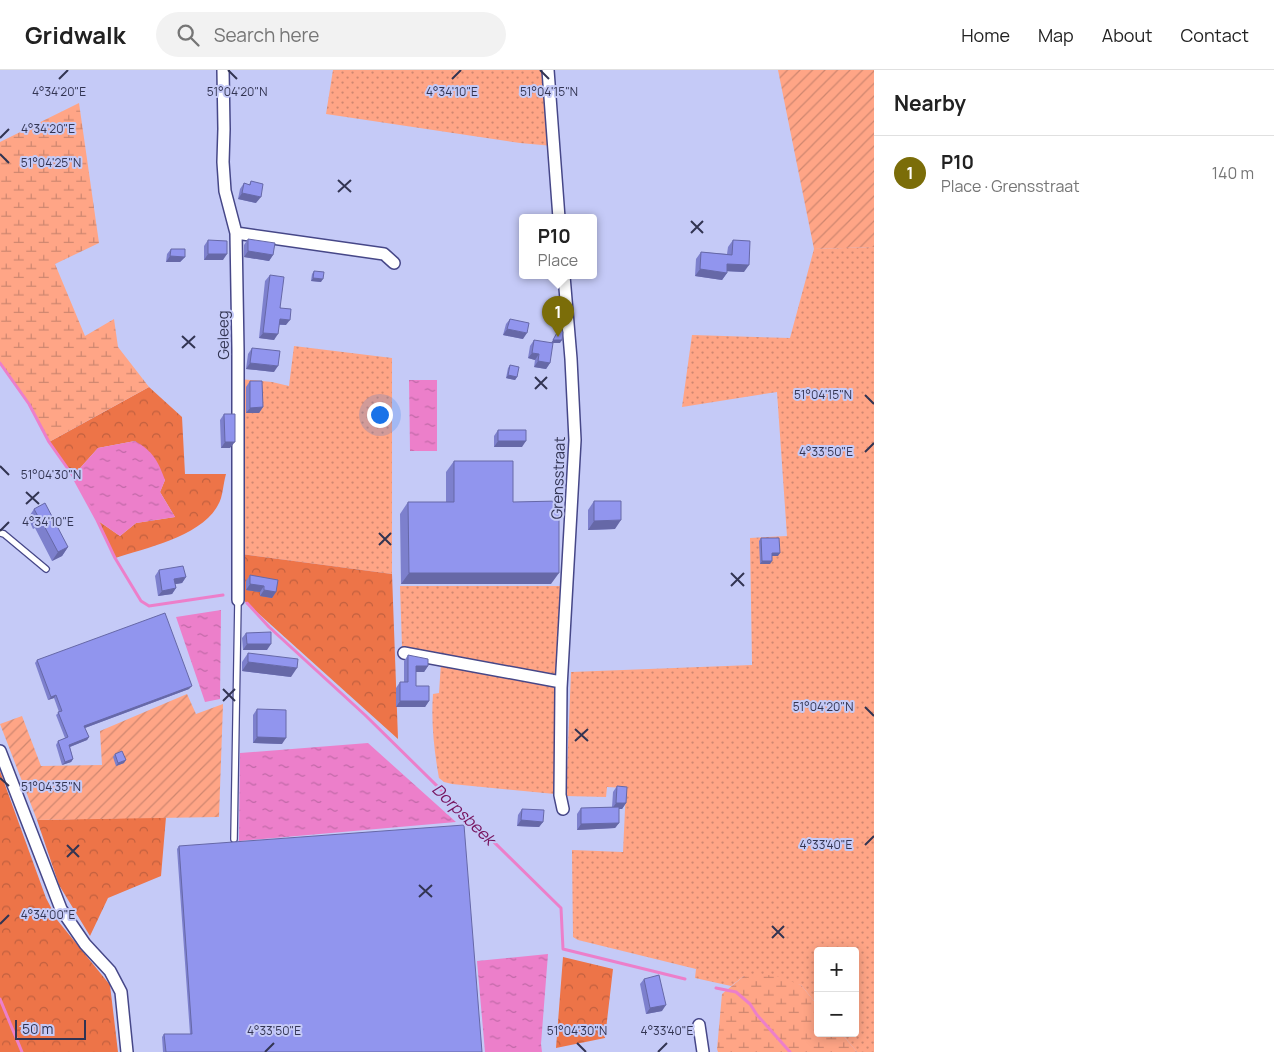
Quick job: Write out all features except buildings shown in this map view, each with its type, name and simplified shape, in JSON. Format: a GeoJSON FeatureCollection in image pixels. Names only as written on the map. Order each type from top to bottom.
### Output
{"type":"FeatureCollection","features":[{"type":"Feature","properties":{"kind":"street","name":"Geleeg"},"geometry":{"type":"LineString","coordinates":[[223,70],[224,129],[222,162],[224,191],[236,233],[238,600]]}},
{"type":"Feature","properties":{"kind":"street"},"geometry":{"type":"LineString","coordinates":[[548,70],[560,214]]}},
{"type":"Feature","properties":{"kind":"street"},"geometry":{"type":"LineString","coordinates":[[236,233],[384,254],[394,263]]}},
{"type":"Feature","properties":{"kind":"street","name":"Grensstraat"},"geometry":{"type":"LineString","coordinates":[[563,808],[560,795],[561,682],[575,440],[564,279]]}},
{"type":"Feature","properties":{"kind":"street"},"geometry":{"type":"LineString","coordinates":[[404,653],[561,682]]}},
{"type":"Feature","properties":{"kind":"street"},"geometry":{"type":"LineString","coordinates":[[0,751],[61,909],[85,944],[110,971],[121,992],[127,1052]]}},
{"type":"Feature","properties":{"kind":"street"},"geometry":{"type":"LineString","coordinates":[[699,1025],[703,1052]]}},
{"type":"Feature","properties":{"kind":"lane"},"geometry":{"type":"LineString","coordinates":[[0,533],[4,534],[46,569]]}},
{"type":"Feature","properties":{"kind":"lane"},"geometry":{"type":"LineString","coordinates":[[234,838],[238,600]]}},
{"type":"Feature","properties":{"kind":"green space"},"geometry":{"type":"Polygon","coordinates":[[[333,70],[547,70],[553,146],[520,143],[326,114],[333,70]]]}},
{"type":"Feature","properties":{"kind":"green space"},"geometry":{"type":"Polygon","coordinates":[[[778,70],[874,70],[874,247],[814,249],[778,70]]]}},
{"type":"Feature","properties":{"kind":"green space"},"geometry":{"type":"Polygon","coordinates":[[[79,103],[99,243],[55,264],[85,336],[114,319],[118,347],[149,387],[49,442],[29,404],[0,363],[0,142],[79,103]]]}},
{"type":"Feature","properties":{"kind":"green space"},"geometry":{"type":"Polygon","coordinates":[[[874,247],[874,1052],[857,1052],[844,1037],[859,1037],[859,947],[814,947],[814,1001],[801,985],[744,976],[731,986],[695,978],[696,969],[578,940],[573,937],[572,850],[623,852],[626,788],[607,787],[606,797],[566,796],[571,672],[752,665],[750,538],[787,536],[777,392],[682,407],[692,335],[790,338],[814,249],[874,247]]]}},
{"type":"Feature","properties":{"kind":"green space"},"geometry":{"type":"Polygon","coordinates":[[[294,346],[392,358],[392,574],[241,554],[239,379],[272,382],[289,386],[294,346]]]}},
{"type":"Feature","properties":{"kind":"green space"},"geometry":{"type":"Polygon","coordinates":[[[149,387],[182,417],[185,474],[226,474],[220,502],[210,516],[200,525],[187,533],[157,545],[115,558],[97,520],[120,536],[136,523],[175,517],[160,492],[165,480],[135,441],[98,448],[73,476],[49,442],[149,387]]]}},
{"type":"Feature","properties":{"kind":"green space"},"geometry":{"type":"Polygon","coordinates":[[[241,554],[392,574],[398,739],[240,597],[241,554]]]}},
{"type":"Feature","properties":{"kind":"green space"},"geometry":{"type":"Polygon","coordinates":[[[400,586],[564,586],[555,678],[402,647],[400,586]]]}},
{"type":"Feature","properties":{"kind":"green space"},"geometry":{"type":"Polygon","coordinates":[[[441,663],[557,686],[555,794],[452,784],[444,782],[439,778],[433,736],[432,705],[433,694],[439,693],[441,663]]]}},
{"type":"Feature","properties":{"kind":"green space"},"geometry":{"type":"Polygon","coordinates":[[[187,694],[196,714],[223,704],[219,817],[37,820],[0,724],[22,716],[41,766],[102,765],[100,731],[187,694]]]}},
{"type":"Feature","properties":{"kind":"green space"},"geometry":{"type":"Polygon","coordinates":[[[0,771],[46,898],[58,921],[110,985],[118,1052],[0,1052],[0,771]]]}},
{"type":"Feature","properties":{"kind":"green space"},"geometry":{"type":"Polygon","coordinates":[[[166,817],[161,876],[108,898],[90,936],[59,885],[37,820],[166,817]]]}},
{"type":"Feature","properties":{"kind":"green space"},"geometry":{"type":"Polygon","coordinates":[[[563,957],[613,969],[605,1038],[556,1048],[563,957]]]}},
{"type":"Feature","properties":{"kind":"green space"},"geometry":{"type":"Polygon","coordinates":[[[773,975],[801,985],[814,1001],[814,1037],[844,1037],[857,1052],[718,1052],[722,994],[744,976],[773,975]]]}},
{"type":"Feature","properties":{"kind":"water"},"geometry":{"type":"Polygon","coordinates":[[[409,380],[437,380],[437,451],[410,451],[409,380]]]}},
{"type":"Feature","properties":{"kind":"water"},"geometry":{"type":"Polygon","coordinates":[[[135,441],[151,453],[157,462],[165,480],[160,492],[175,517],[136,523],[120,536],[97,520],[73,476],[98,448],[135,441]]]}},
{"type":"Feature","properties":{"kind":"water"},"geometry":{"type":"Polygon","coordinates":[[[221,610],[220,699],[205,702],[176,617],[221,610]]]}},
{"type":"Feature","properties":{"kind":"water"},"geometry":{"type":"Polygon","coordinates":[[[368,743],[456,822],[239,841],[240,753],[368,743]]]}},
{"type":"Feature","properties":{"kind":"water"},"geometry":{"type":"Polygon","coordinates":[[[548,954],[542,1052],[485,1052],[477,961],[548,954]]]}},
{"type":"Feature","properties":{"kind":"waterway","name":"Dorpsbeek"},"geometry":{"type":"LineString","coordinates":[[0,363],[29,404],[49,442],[73,476],[115,558],[141,601],[149,606],[223,595]]}},
{"type":"Feature","properties":{"kind":"waterway","name":"Dorpsbeek"},"geometry":{"type":"LineString","coordinates":[[247,603],[269,627],[365,715],[561,908],[563,949],[685,979]]}},
{"type":"Feature","properties":{"kind":"waterway","name":"Dorpsbeek"},"geometry":{"type":"LineString","coordinates":[[716,988],[736,992],[750,1004],[757,1015],[790,1052]]}},
{"type":"Feature","properties":{"kind":"waterway"},"geometry":{"type":"LineString","coordinates":[[0,999],[22,1052]]}},
{"type":"Feature","properties":{"kind":"place","name":"P10"},"geometry":{"type":"Point","coordinates":[558,337]}}]}
